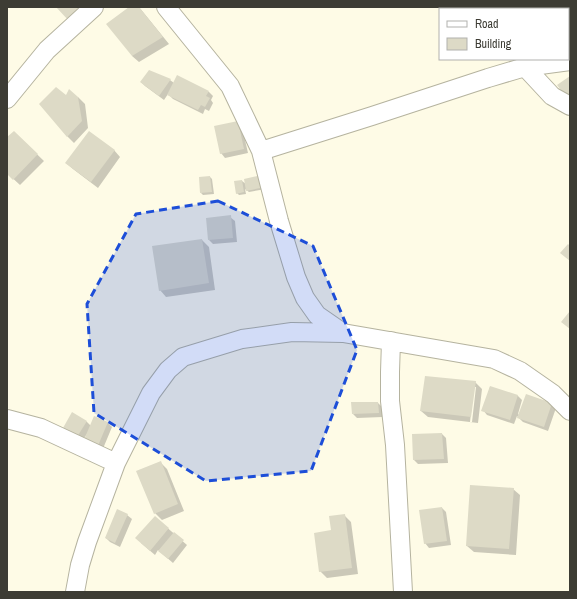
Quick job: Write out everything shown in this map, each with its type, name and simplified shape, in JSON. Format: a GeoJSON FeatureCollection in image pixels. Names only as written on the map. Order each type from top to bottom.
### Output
{"type":"FeatureCollection","features":[{"type":"Feature","properties":{"kind":"street"},"geometry":{"type":"LineString","coordinates":[[7,99],[47,50],[94,7]]}},
{"type":"Feature","properties":{"kind":"street"},"geometry":{"type":"LineString","coordinates":[[166,7],[230,86],[261,151],[279,221],[296,277],[305,298],[317,315],[343,333]]}},
{"type":"Feature","properties":{"kind":"street"},"geometry":{"type":"LineString","coordinates":[[261,151],[525,67],[570,61]]}},
{"type":"Feature","properties":{"kind":"street"},"geometry":{"type":"LineString","coordinates":[[525,67],[552,96],[570,106]]}},
{"type":"Feature","properties":{"kind":"street"},"geometry":{"type":"LineString","coordinates":[[75,592],[80,565],[87,542],[116,463],[151,393],[168,370],[183,358],[242,339],[292,332],[343,333],[494,359],[520,371],[553,394],[570,411]]}},
{"type":"Feature","properties":{"kind":"street"},"geometry":{"type":"LineString","coordinates":[[391,341],[390,401],[395,445],[403,592]]}},
{"type":"Feature","properties":{"kind":"street"},"geometry":{"type":"LineString","coordinates":[[7,418],[41,428],[116,463]]}},
{"type":"Feature","properties":{"kind":"highlighted area"},"geometry":{"type":"Polygon","coordinates":[[[218,201],[313,246],[357,350],[311,471],[206,481],[94,413],[87,304],[136,214],[218,201]]]}},
{"type":"Feature","properties":{"kind":"building"},"geometry":{"type":"Polygon","coordinates":[[[56,7],[85,7],[69,21],[56,7]]]}},
{"type":"Feature","properties":{"kind":"building"},"geometry":{"type":"Polygon","coordinates":[[[129,7],[139,7],[163,37],[132,56],[106,24],[129,7]]]}},
{"type":"Feature","properties":{"kind":"building"},"geometry":{"type":"Polygon","coordinates":[[[538,7],[570,7],[570,30],[569,8],[538,7]]]}},
{"type":"Feature","properties":{"kind":"building"},"geometry":{"type":"Polygon","coordinates":[[[149,70],[171,79],[159,96],[140,82],[149,70]]]}},
{"type":"Feature","properties":{"kind":"building"},"geometry":{"type":"Polygon","coordinates":[[[177,75],[209,91],[206,96],[210,98],[205,107],[201,105],[198,110],[167,95],[177,75]]]}},
{"type":"Feature","properties":{"kind":"building"},"geometry":{"type":"Polygon","coordinates":[[[570,76],[570,102],[557,85],[570,76]]]}},
{"type":"Feature","properties":{"kind":"building"},"geometry":{"type":"Polygon","coordinates":[[[56,87],[66,95],[69,89],[78,97],[82,121],[67,137],[39,104],[56,87]]]}},
{"type":"Feature","properties":{"kind":"building"},"geometry":{"type":"Polygon","coordinates":[[[238,121],[244,149],[220,154],[214,126],[238,121]]]}},
{"type":"Feature","properties":{"kind":"building"},"geometry":{"type":"Polygon","coordinates":[[[14,131],[38,154],[13,180],[7,174],[7,137],[14,131]]]}},
{"type":"Feature","properties":{"kind":"building"},"geometry":{"type":"Polygon","coordinates":[[[89,131],[115,150],[91,182],[65,163],[89,131]]]}},
{"type":"Feature","properties":{"kind":"building"},"geometry":{"type":"Polygon","coordinates":[[[262,175],[265,187],[246,191],[244,179],[262,175]]]}},
{"type":"Feature","properties":{"kind":"building"},"geometry":{"type":"Polygon","coordinates":[[[210,176],[212,192],[200,193],[199,177],[210,176]]]}},
{"type":"Feature","properties":{"kind":"building"},"geometry":{"type":"Polygon","coordinates":[[[242,180],[244,192],[236,194],[234,181],[242,180]]]}},
{"type":"Feature","properties":{"kind":"building"},"geometry":{"type":"Polygon","coordinates":[[[231,215],[233,238],[208,240],[206,218],[231,215]]]}},
{"type":"Feature","properties":{"kind":"building"},"geometry":{"type":"Polygon","coordinates":[[[202,239],[209,283],[159,291],[152,246],[202,239]]]}},
{"type":"Feature","properties":{"kind":"building"},"geometry":{"type":"Polygon","coordinates":[[[568,244],[570,246],[570,261],[560,253],[568,244]]]}},
{"type":"Feature","properties":{"kind":"building"},"geometry":{"type":"Polygon","coordinates":[[[570,311],[570,329],[561,322],[570,311]]]}},
{"type":"Feature","properties":{"kind":"building"},"geometry":{"type":"Polygon","coordinates":[[[425,376],[476,381],[471,417],[420,411],[425,376]]]}},
{"type":"Feature","properties":{"kind":"building"},"geometry":{"type":"Polygon","coordinates":[[[490,386],[518,395],[510,420],[481,411],[490,386]]]}},
{"type":"Feature","properties":{"kind":"building"},"geometry":{"type":"Polygon","coordinates":[[[526,394],[552,403],[544,427],[517,418],[526,394]]]}},
{"type":"Feature","properties":{"kind":"building"},"geometry":{"type":"Polygon","coordinates":[[[351,402],[378,402],[379,413],[352,414],[351,402]]]}},
{"type":"Feature","properties":{"kind":"building"},"geometry":{"type":"Polygon","coordinates":[[[72,412],[87,421],[77,437],[63,428],[72,412]]]}},
{"type":"Feature","properties":{"kind":"building"},"geometry":{"type":"Polygon","coordinates":[[[94,416],[108,422],[97,448],[83,442],[94,416]]]}},
{"type":"Feature","properties":{"kind":"building"},"geometry":{"type":"Polygon","coordinates":[[[442,433],[444,459],[413,460],[412,434],[442,433]]]}},
{"type":"Feature","properties":{"kind":"building"},"geometry":{"type":"Polygon","coordinates":[[[161,461],[178,504],[154,514],[136,471],[161,461]]]}},
{"type":"Feature","properties":{"kind":"building"},"geometry":{"type":"Polygon","coordinates":[[[470,485],[514,488],[509,549],[466,546],[470,485]]]}},
{"type":"Feature","properties":{"kind":"building"},"geometry":{"type":"Polygon","coordinates":[[[442,507],[447,541],[424,544],[419,510],[442,507]]]}},
{"type":"Feature","properties":{"kind":"building"},"geometry":{"type":"Polygon","coordinates":[[[117,509],[128,514],[115,543],[105,538],[117,509]]]}},
{"type":"Feature","properties":{"kind":"building"},"geometry":{"type":"Polygon","coordinates":[[[345,514],[352,568],[319,572],[314,533],[331,530],[329,516],[345,514]]]}},
{"type":"Feature","properties":{"kind":"building"},"geometry":{"type":"Polygon","coordinates":[[[155,516],[169,528],[150,551],[135,538],[155,516]]]}},
{"type":"Feature","properties":{"kind":"building"},"geometry":{"type":"Polygon","coordinates":[[[174,532],[184,540],[168,559],[158,551],[174,532]]]}}]}
